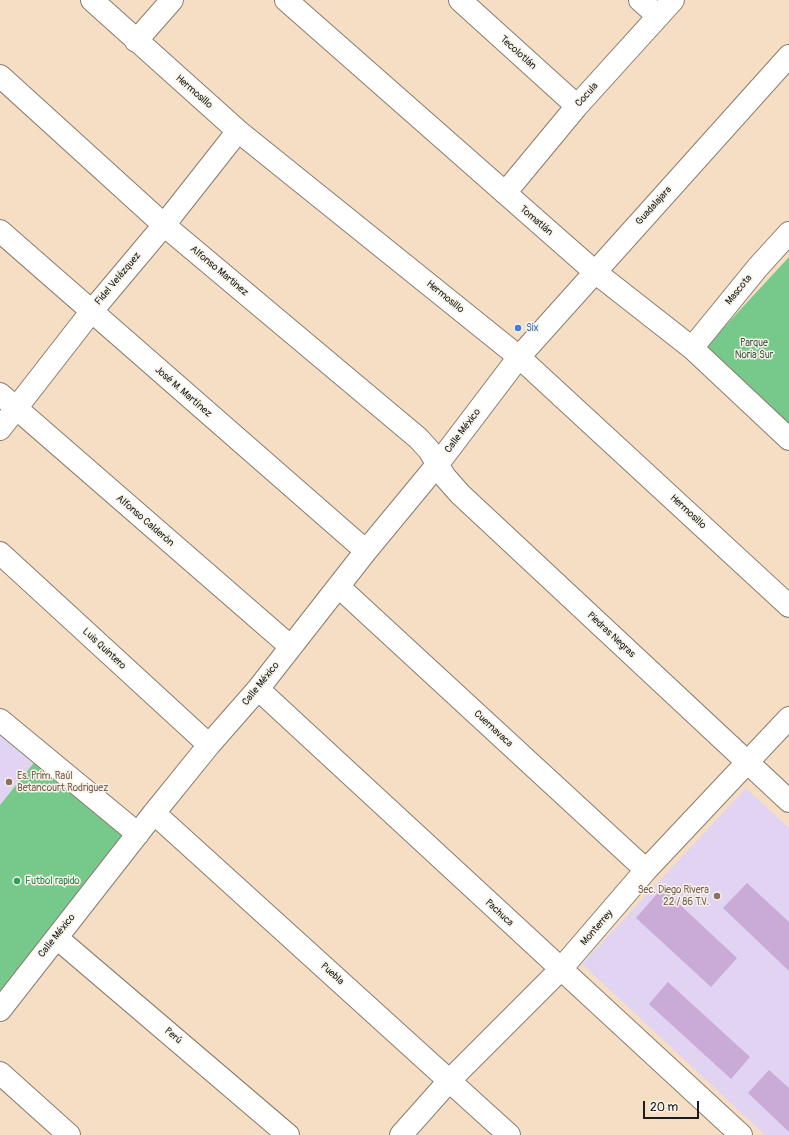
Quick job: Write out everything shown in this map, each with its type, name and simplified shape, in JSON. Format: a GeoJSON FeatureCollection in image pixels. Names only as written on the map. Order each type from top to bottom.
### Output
{"type":"FeatureCollection","features":[{"type":"Feature","properties":{"kind":"street","name":"Hermosillo"},"geometry":{"type":"LineString","coordinates":[[92,0],[238,131],[519,357],[789,606]]}},
{"type":"Feature","properties":{"kind":"street"},"geometry":{"type":"LineString","coordinates":[[136,41],[172,0]]}},
{"type":"Feature","properties":{"kind":"street","name":"Tomatlán"},"geometry":{"type":"LineString","coordinates":[[286,0],[595,272],[692,348],[789,439]]}},
{"type":"Feature","properties":{"kind":"street","name":"Tecolotlán"},"geometry":{"type":"LineString","coordinates":[[460,0],[577,106]]}},
{"type":"Feature","properties":{"kind":"street"},"geometry":{"type":"LineString","coordinates":[[640,0],[658,16]]}},
{"type":"Feature","properties":{"kind":"street","name":"Cocula"},"geometry":{"type":"LineString","coordinates":[[505,193],[577,106],[672,0]]}},
{"type":"Feature","properties":{"kind":"street","name":"Guadalajara"},"geometry":{"type":"LineString","coordinates":[[519,357],[789,56]]}},
{"type":"Feature","properties":{"kind":"street","name":"Alfonso Martinez"},"geometry":{"type":"LineString","coordinates":[[0,76],[164,225],[418,438],[429,450],[436,466]]}},
{"type":"Feature","properties":{"kind":"street","name":"Fidel Velázquez"},"geometry":{"type":"LineString","coordinates":[[0,429],[91,312],[164,225],[238,131]]}},
{"type":"Feature","properties":{"kind":"street","name":"José M. Martínez"},"geometry":{"type":"LineString","coordinates":[[0,231],[366,551]]}},
{"type":"Feature","properties":{"kind":"street","name":"Mascota"},"geometry":{"type":"LineString","coordinates":[[692,348],[758,267],[789,234]]}},
{"type":"Feature","properties":{"kind":"street","name":"Calle México"},"geometry":{"type":"LineString","coordinates":[[0,1010],[154,813],[209,745],[258,689],[339,588],[366,551],[436,466],[519,357]]}},
{"type":"Feature","properties":{"kind":"street","name":"Alfonso Calderón"},"geometry":{"type":"LineString","coordinates":[[0,394],[291,647]]}},
{"type":"Feature","properties":{"kind":"street","name":"Piedras Negras"},"geometry":{"type":"LineString","coordinates":[[436,466],[460,494],[789,801]]}},
{"type":"Feature","properties":{"kind":"street","name":"Luis Quintero"},"geometry":{"type":"LineString","coordinates":[[0,553],[209,745]]}},
{"type":"Feature","properties":{"kind":"street","name":"Cuernavaca"},"geometry":{"type":"LineString","coordinates":[[339,588],[646,870]]}},
{"type":"Feature","properties":{"kind":"street","name":"Pachuca"},"geometry":{"type":"LineString","coordinates":[[258,689],[740,1135]]}},
{"type":"Feature","properties":{"kind":"street","name":"Monterrey"},"geometry":{"type":"LineString","coordinates":[[401,1135],[450,1081],[560,970],[646,870],[789,718]]}},
{"type":"Feature","properties":{"kind":"street"},"geometry":{"type":"LineString","coordinates":[[0,720],[138,834]]}},
{"type":"Feature","properties":{"kind":"street","name":"Puebla"},"geometry":{"type":"LineString","coordinates":[[154,813],[509,1135]]}},
{"type":"Feature","properties":{"kind":"street","name":"Perú"},"geometry":{"type":"LineString","coordinates":[[57,938],[288,1135]]}},
{"type":"Feature","properties":{"kind":"street"},"geometry":{"type":"LineString","coordinates":[[0,1073],[69,1135]]}},
{"type":"Feature","properties":{"kind":"shaded area","name":"Es. Prim. Raúl Betancourt Rodriguez"},"geometry":{"type":"Polygon","coordinates":[[[0,727],[37,759],[0,805],[0,727]]]}},
{"type":"Feature","properties":{"kind":"shaded area","name":"Sec. Diego Rivera 22 / 86 T.V."},"geometry":{"type":"Polygon","coordinates":[[[746,788],[789,828],[789,1135],[765,1135],[582,964],[746,788]]]}},
{"type":"Feature","properties":{"kind":"green space","name":"Parque Noria Sur"},"geometry":{"type":"Polygon","coordinates":[[[789,257],[789,431],[703,350],[789,257]]]}},
{"type":"Feature","properties":{"kind":"green space"},"geometry":{"type":"Polygon","coordinates":[[[37,759],[132,829],[0,991],[0,805],[37,759]]]}},
{"type":"Feature","properties":{"kind":"building"},"geometry":{"type":"Polygon","coordinates":[[[747,883],[789,922],[789,971],[723,908],[747,883]]]}},
{"type":"Feature","properties":{"kind":"building"},"geometry":{"type":"Polygon","coordinates":[[[662,888],[737,958],[711,987],[636,918],[662,888]]]}},
{"type":"Feature","properties":{"kind":"building"},"geometry":{"type":"Polygon","coordinates":[[[668,982],[750,1057],[731,1079],[649,1004],[668,982]]]}},
{"type":"Feature","properties":{"kind":"building"},"geometry":{"type":"Polygon","coordinates":[[[769,1070],[789,1088],[789,1132],[748,1093],[769,1070]]]}},
{"type":"Feature","properties":{"kind":"place","name":"Six"},"geometry":{"type":"Point","coordinates":[518,328]}},
{"type":"Feature","properties":{"kind":"place","name":"Es. Prim. Raúl Betancourt Rodriguez"},"geometry":{"type":"Point","coordinates":[9,782]}},
{"type":"Feature","properties":{"kind":"place","name":"Futbol rapido"},"geometry":{"type":"Point","coordinates":[17,881]}},
{"type":"Feature","properties":{"kind":"place","name":"Sec. Diego Rivera 22 / 86 T.V."},"geometry":{"type":"Point","coordinates":[717,896]}}]}
